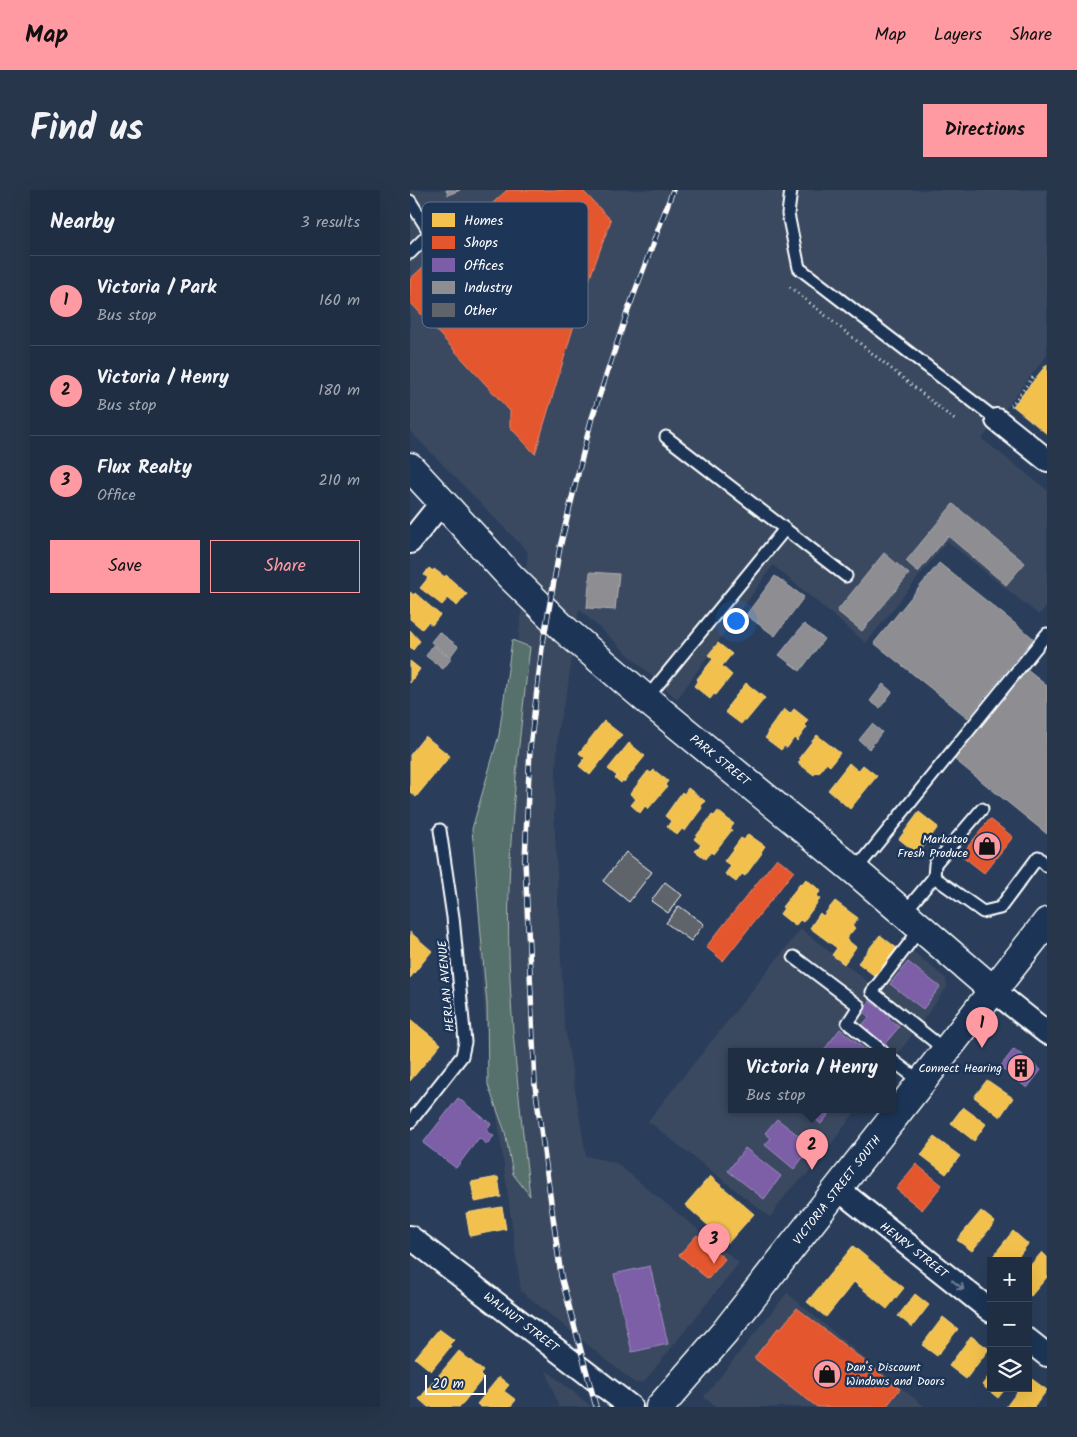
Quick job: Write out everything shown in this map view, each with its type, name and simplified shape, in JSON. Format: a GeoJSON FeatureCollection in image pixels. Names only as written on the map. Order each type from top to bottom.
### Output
{"type":"FeatureCollection","features":[{"type":"Feature","properties":{"kind":"street"},"geometry":{"type":"LineString","coordinates":[[1002,415],[1047,460]]}},
{"type":"Feature","properties":{"kind":"street","name":"PARK STREET"},"geometry":{"type":"LineString","coordinates":[[410,467],[510,576],[564,629],[646,700],[855,871],[993,990],[1047,1033]]}},
{"type":"Feature","properties":{"kind":"street"},"geometry":{"type":"LineString","coordinates":[[410,542],[442,502]]}},
{"type":"Feature","properties":{"kind":"street","name":"VICTORIA STREET SOUTH"},"geometry":{"type":"LineString","coordinates":[[665,1405],[725,1332],[1047,922]]}},
{"type":"Feature","properties":{"kind":"street","name":"HENRY STREET"},"geometry":{"type":"LineString","coordinates":[[838,1189],[987,1307]]}},
{"type":"Feature","properties":{"kind":"street","name":"WALNUT STREET"},"geometry":{"type":"LineString","coordinates":[[410,1237],[631,1407]]}},
{"type":"Feature","properties":{"kind":"street"},"geometry":{"type":"LineString","coordinates":[[1032,1343],[1047,1355]]}},
{"type":"Feature","properties":{"kind":"lane"},"geometry":{"type":"LineString","coordinates":[[791,190],[788,214],[799,268],[1002,415]]}},
{"type":"Feature","properties":{"kind":"lane"},"geometry":{"type":"LineString","coordinates":[[410,201],[422,221]]}},
{"type":"Feature","properties":{"kind":"lane"},"geometry":{"type":"LineString","coordinates":[[410,253],[422,242]]}},
{"type":"Feature","properties":{"kind":"lane"},"geometry":{"type":"LineString","coordinates":[[666,436],[846,576]]}},
{"type":"Feature","properties":{"kind":"lane"},"geometry":{"type":"LineString","coordinates":[[646,700],[785,529]]}},
{"type":"Feature","properties":{"kind":"lane"},"geometry":{"type":"LineString","coordinates":[[855,871],[1047,634]]}},
{"type":"Feature","properties":{"kind":"lane"},"geometry":{"type":"LineString","coordinates":[[878,1048],[848,1023],[872,992],[913,920],[934,877],[935,864],[982,809]]}},
{"type":"Feature","properties":{"kind":"lane","name":"HERLAN AVENUE"},"geometry":{"type":"LineString","coordinates":[[410,1122],[462,1056],[465,1042],[453,917],[440,830]]}},
{"type":"Feature","properties":{"kind":"lane"},"geometry":{"type":"LineString","coordinates":[[934,877],[982,912],[1000,908],[1038,857],[1047,866]]}},
{"type":"Feature","properties":{"kind":"lane"},"geometry":{"type":"LineString","coordinates":[[794,957],[860,1006]]}},
{"type":"Feature","properties":{"kind":"lane"},"geometry":{"type":"LineString","coordinates":[[872,992],[945,1050]]}},
{"type":"Feature","properties":{"kind":"lane"},"geometry":{"type":"LineString","coordinates":[[896,1063],[921,1082]]}},
{"type":"Feature","properties":{"kind":"path"},"geometry":{"type":"LineString","coordinates":[[790,287],[956,421]]}},
{"type":"Feature","properties":{"kind":"path"},"geometry":{"type":"LineString","coordinates":[[1002,415],[1034,376]]}},
{"type":"Feature","properties":{"kind":"shaded area"},"geometry":{"type":"Polygon","coordinates":[[[410,190],[1047,190],[1047,355],[982,439],[1047,490],[1047,606],[1039,615],[947,541],[866,643],[773,565],[677,699],[579,609],[567,691],[558,728],[554,815],[564,1022],[586,1156],[616,1163],[739,1263],[644,1382],[635,1383],[521,1291],[489,1055],[480,958],[478,856],[513,689],[528,552],[410,431],[410,190]]]}},
{"type":"Feature","properties":{"kind":"shaded area"},"geometry":{"type":"Polygon","coordinates":[[[801,929],[869,983],[903,943],[946,979],[947,987],[896,1057],[896,1048],[728,1048],[728,1113],[854,1113],[812,1170],[790,1189],[770,1217],[648,1121],[801,929]]]}},
{"type":"Feature","properties":{"kind":"shaded area"},"geometry":{"type":"Polygon","coordinates":[[[787,1293],[925,1407],[715,1407],[704,1397],[787,1293]]]}},
{"type":"Feature","properties":{"kind":"shaded area"},"geometry":{"type":"Polygon","coordinates":[[[546,1370],[592,1407],[559,1407],[546,1370]]]}},
{"type":"Feature","properties":{"kind":"green space"},"geometry":{"type":"Polygon","coordinates":[[[512,640],[530,647],[510,855],[509,938],[513,1034],[530,1196],[513,1174],[505,1132],[488,1085],[487,1005],[472,829],[499,735],[512,640]]]}},
{"type":"Feature","properties":{"kind":"building: Homes"},"geometry":{"type":"Polygon","coordinates":[[[1047,364],[1047,434],[1013,406],[1047,364]]]}},
{"type":"Feature","properties":{"kind":"building: Homes"},"geometry":{"type":"Polygon","coordinates":[[[429,568],[433,571],[434,569],[445,577],[446,575],[467,594],[457,606],[448,598],[442,605],[420,588],[428,578],[424,575],[429,568]]]}},
{"type":"Feature","properties":{"kind":"building: Homes"},"geometry":{"type":"Polygon","coordinates":[[[410,592],[414,595],[415,593],[440,615],[432,625],[428,622],[422,629],[410,619],[410,592]]]}},
{"type":"Feature","properties":{"kind":"building: Homes"},"geometry":{"type":"Polygon","coordinates":[[[410,630],[420,641],[413,650],[410,648],[410,630]]]}},
{"type":"Feature","properties":{"kind":"building: Homes"},"geometry":{"type":"Polygon","coordinates":[[[718,643],[732,654],[722,666],[732,675],[716,695],[714,694],[710,699],[694,686],[697,679],[713,659],[708,655],[718,643]]]}},
{"type":"Feature","properties":{"kind":"building: Homes"},"geometry":{"type":"Polygon","coordinates":[[[410,661],[420,669],[410,683],[410,661]]]}},
{"type":"Feature","properties":{"kind":"building: Homes"},"geometry":{"type":"Polygon","coordinates":[[[746,683],[765,698],[746,721],[745,719],[741,724],[725,712],[746,683]]]}},
{"type":"Feature","properties":{"kind":"building: Homes"},"geometry":{"type":"Polygon","coordinates":[[[784,709],[790,714],[794,709],[808,720],[805,725],[807,727],[797,741],[794,738],[787,748],[784,746],[781,750],[765,738],[768,734],[767,732],[784,709]]]}},
{"type":"Feature","properties":{"kind":"building: Homes"},"geometry":{"type":"Polygon","coordinates":[[[604,721],[622,735],[590,775],[579,766],[585,758],[579,753],[604,721]]]}},
{"type":"Feature","properties":{"kind":"building: Homes"},"geometry":{"type":"Polygon","coordinates":[[[817,735],[840,753],[830,766],[826,763],[819,773],[817,772],[814,775],[798,763],[801,759],[799,758],[817,735]]]}},
{"type":"Feature","properties":{"kind":"building: Homes"},"geometry":{"type":"Polygon","coordinates":[[[425,736],[450,756],[416,797],[410,792],[410,755],[425,736]]]}},
{"type":"Feature","properties":{"kind":"building: Homes"},"geometry":{"type":"Polygon","coordinates":[[[629,743],[645,756],[624,782],[623,780],[621,783],[615,778],[617,776],[608,769],[629,743]]]}},
{"type":"Feature","properties":{"kind":"building: Homes"},"geometry":{"type":"Polygon","coordinates":[[[849,763],[858,771],[863,765],[877,776],[850,809],[828,790],[849,763]]]}},
{"type":"Feature","properties":{"kind":"building: Homes"},"geometry":{"type":"Polygon","coordinates":[[[654,770],[668,781],[665,785],[667,787],[648,809],[645,806],[640,813],[631,805],[636,799],[630,794],[648,771],[651,773],[654,770]]]}},
{"type":"Feature","properties":{"kind":"building: Homes"},"geometry":{"type":"Polygon","coordinates":[[[688,788],[705,801],[685,831],[682,829],[677,835],[667,827],[671,821],[665,816],[682,792],[684,794],[688,788]]]}},
{"type":"Feature","properties":{"kind":"building: Homes"},"geometry":{"type":"Polygon","coordinates":[[[718,811],[734,824],[730,829],[732,830],[713,854],[711,852],[706,859],[695,851],[701,845],[694,839],[712,815],[714,816],[718,811]]]}},
{"type":"Feature","properties":{"kind":"building: Homes"},"geometry":{"type":"Polygon","coordinates":[[[919,812],[938,827],[918,854],[899,839],[919,812]]]}},
{"type":"Feature","properties":{"kind":"building: Homes"},"geometry":{"type":"Polygon","coordinates":[[[748,834],[765,846],[745,876],[742,874],[736,882],[725,874],[731,866],[724,861],[741,838],[744,840],[748,834]]]}},
{"type":"Feature","properties":{"kind":"building: Homes"},"geometry":{"type":"Polygon","coordinates":[[[806,879],[821,891],[816,896],[820,899],[803,922],[800,920],[795,926],[780,914],[784,908],[782,907],[806,879]]]}},
{"type":"Feature","properties":{"kind":"building: Homes"},"geometry":{"type":"Polygon","coordinates":[[[835,901],[858,918],[852,926],[855,928],[846,939],[856,947],[844,964],[832,955],[837,948],[810,928],[820,913],[823,916],[835,901]]]}},
{"type":"Feature","properties":{"kind":"building: Homes"},"geometry":{"type":"Polygon","coordinates":[[[410,932],[432,951],[410,978],[410,932]]]}},
{"type":"Feature","properties":{"kind":"building: Homes"},"geometry":{"type":"Polygon","coordinates":[[[880,935],[898,949],[876,977],[858,963],[880,935]]]}},
{"type":"Feature","properties":{"kind":"building: Homes"},"geometry":{"type":"Polygon","coordinates":[[[410,1019],[441,1044],[410,1081],[410,1019]]]}},
{"type":"Feature","properties":{"kind":"building: Homes"},"geometry":{"type":"Polygon","coordinates":[[[987,1080],[1013,1098],[1000,1117],[974,1097],[987,1080]]]}},
{"type":"Feature","properties":{"kind":"building: Homes"},"geometry":{"type":"Polygon","coordinates":[[[963,1107],[986,1124],[974,1141],[951,1123],[963,1107]]]}},
{"type":"Feature","properties":{"kind":"building: Homes"},"geometry":{"type":"Polygon","coordinates":[[[934,1137],[960,1156],[946,1174],[921,1155],[934,1137]]]}},
{"type":"Feature","properties":{"kind":"building: Homes"},"geometry":{"type":"Polygon","coordinates":[[[710,1176],[754,1214],[728,1243],[685,1205],[710,1176]]]}},
{"type":"Feature","properties":{"kind":"building: Homes"},"geometry":{"type":"Polygon","coordinates":[[[498,1177],[501,1197],[475,1202],[471,1182],[498,1177]]]}},
{"type":"Feature","properties":{"kind":"building: Homes"},"geometry":{"type":"Polygon","coordinates":[[[502,1207],[506,1229],[470,1236],[466,1213],[502,1207]]]}},
{"type":"Feature","properties":{"kind":"building: Homes"},"geometry":{"type":"Polygon","coordinates":[[[981,1211],[995,1222],[972,1251],[957,1240],[981,1211]]]}},
{"type":"Feature","properties":{"kind":"building: Homes"},"geometry":{"type":"Polygon","coordinates":[[[1013,1231],[1028,1244],[1018,1257],[992,1257],[1013,1231]]]}},
{"type":"Feature","properties":{"kind":"building: Homes"},"geometry":{"type":"Polygon","coordinates":[[[853,1246],[904,1288],[887,1309],[854,1282],[826,1317],[807,1302],[853,1246]]]}},
{"type":"Feature","properties":{"kind":"building: Homes"},"geometry":{"type":"Polygon","coordinates":[[[1042,1252],[1047,1257],[1047,1277],[1032,1295],[1032,1263],[1042,1252]]]}},
{"type":"Feature","properties":{"kind":"building: Homes"},"geometry":{"type":"Polygon","coordinates":[[[915,1294],[929,1305],[912,1327],[898,1316],[915,1294]]]}},
{"type":"Feature","properties":{"kind":"building: Homes"},"geometry":{"type":"Polygon","coordinates":[[[943,1317],[958,1329],[937,1356],[922,1345],[943,1317]]]}},
{"type":"Feature","properties":{"kind":"building: Homes"},"geometry":{"type":"Polygon","coordinates":[[[439,1329],[454,1340],[431,1371],[415,1358],[439,1329]]]}},
{"type":"Feature","properties":{"kind":"building: Homes"},"geometry":{"type":"Polygon","coordinates":[[[971,1336],[987,1348],[987,1352],[966,1379],[949,1366],[971,1336]]]}},
{"type":"Feature","properties":{"kind":"building: Homes"},"geometry":{"type":"Polygon","coordinates":[[[459,1351],[483,1371],[480,1375],[483,1378],[460,1407],[428,1407],[419,1399],[459,1351]]]}},
{"type":"Feature","properties":{"kind":"building: Homes"},"geometry":{"type":"Polygon","coordinates":[[[499,1377],[509,1385],[504,1391],[516,1400],[510,1407],[481,1407],[477,1404],[499,1377]]]}},
{"type":"Feature","properties":{"kind":"building: Homes"},"geometry":{"type":"Polygon","coordinates":[[[987,1378],[987,1389],[982,1385],[987,1378]]]}},
{"type":"Feature","properties":{"kind":"building: Homes"},"geometry":{"type":"Polygon","coordinates":[[[1032,1379],[1047,1390],[1034,1407],[1006,1407],[1017,1392],[1032,1392],[1032,1379]]]}},
{"type":"Feature","properties":{"kind":"building: Homes"},"geometry":{"type":"Polygon","coordinates":[[[991,1392],[1003,1392],[998,1398],[991,1392]]]}},
{"type":"Feature","properties":{"kind":"building: Shops"},"geometry":{"type":"Polygon","coordinates":[[[507,190],[582,190],[611,220],[588,283],[588,202],[494,202],[507,190]]]}},
{"type":"Feature","properties":{"kind":"building: Shops"},"geometry":{"type":"Polygon","coordinates":[[[422,268],[422,315],[410,302],[410,279],[422,268]]]}},
{"type":"Feature","properties":{"kind":"building: Shops"},"geometry":{"type":"Polygon","coordinates":[[[434,328],[573,328],[535,454],[510,427],[510,411],[434,328]]]}},
{"type":"Feature","properties":{"kind":"building: Shops","name":"Markatoo Fresh Produce"},"geometry":{"type":"Polygon","coordinates":[[[990,819],[1013,837],[984,873],[961,855],[990,819]]]}},
{"type":"Feature","properties":{"kind":"building: Shops"},"geometry":{"type":"Polygon","coordinates":[[[777,858],[794,871],[723,961],[706,947],[777,858]]]}},
{"type":"Feature","properties":{"kind":"building: Shops"},"geometry":{"type":"Polygon","coordinates":[[[916,1164],[942,1185],[922,1210],[896,1189],[916,1164]]]}},
{"type":"Feature","properties":{"kind":"building: Shops"},"geometry":{"type":"Polygon","coordinates":[[[697,1235],[725,1259],[708,1279],[679,1255],[697,1235]]]}},
{"type":"Feature","properties":{"kind":"building: Shops","name":"Dan's Discount Windows and Doors"},"geometry":{"type":"Polygon","coordinates":[[[797,1308],[900,1389],[886,1407],[817,1407],[754,1358],[797,1308]]]}},
{"type":"Feature","properties":{"kind":"building: Offices"},"geometry":{"type":"Polygon","coordinates":[[[908,962],[940,987],[923,1009],[890,984],[908,962]]]}},
{"type":"Feature","properties":{"kind":"building: Offices"},"geometry":{"type":"Polygon","coordinates":[[[870,1001],[890,1016],[888,1018],[899,1027],[883,1046],[860,1028],[869,1017],[862,1011],[870,1001]]]}},
{"type":"Feature","properties":{"kind":"building: Offices"},"geometry":{"type":"Polygon","coordinates":[[[840,1029],[863,1048],[825,1048],[840,1029]]]}},
{"type":"Feature","properties":{"kind":"building: Offices","name":"Connect Hearing"},"geometry":{"type":"Polygon","coordinates":[[[1014,1049],[1041,1070],[1027,1088],[1000,1067],[1014,1049]]]}},
{"type":"Feature","properties":{"kind":"building: Offices"},"geometry":{"type":"Polygon","coordinates":[[[458,1098],[491,1124],[486,1130],[494,1136],[487,1144],[479,1138],[456,1168],[423,1143],[458,1098]]]}},
{"type":"Feature","properties":{"kind":"building: Offices"},"geometry":{"type":"Polygon","coordinates":[[[807,1113],[830,1113],[821,1124],[807,1113]]]}},
{"type":"Feature","properties":{"kind":"building: Offices"},"geometry":{"type":"Polygon","coordinates":[[[777,1119],[812,1146],[794,1169],[765,1145],[771,1138],[765,1133],[777,1119]]]}},
{"type":"Feature","properties":{"kind":"building: Offices"},"geometry":{"type":"Polygon","coordinates":[[[745,1148],[781,1176],[764,1199],[728,1171],[745,1148]]]}},
{"type":"Feature","properties":{"kind":"building: Offices"},"geometry":{"type":"Polygon","coordinates":[[[650,1266],[668,1344],[632,1352],[614,1274],[650,1266]]]}},
{"type":"Feature","properties":{"kind":"building: Industry"},"geometry":{"type":"Polygon","coordinates":[[[446,190],[460,190],[448,195],[446,190]]]}},
{"type":"Feature","properties":{"kind":"building: Industry"},"geometry":{"type":"Polygon","coordinates":[[[953,504],[1025,563],[1006,585],[948,536],[918,572],[906,561],[953,504]]]}},
{"type":"Feature","properties":{"kind":"building: Industry"},"geometry":{"type":"Polygon","coordinates":[[[884,553],[909,574],[862,631],[837,611],[884,553]]]}},
{"type":"Feature","properties":{"kind":"building: Industry"},"geometry":{"type":"Polygon","coordinates":[[[939,563],[1033,638],[968,718],[874,643],[939,563]]]}},
{"type":"Feature","properties":{"kind":"building: Industry"},"geometry":{"type":"Polygon","coordinates":[[[590,572],[619,574],[615,610],[587,608],[590,572]]]}},
{"type":"Feature","properties":{"kind":"building: Industry"},"geometry":{"type":"Polygon","coordinates":[[[775,576],[804,597],[775,636],[746,615],[775,576]]]}},
{"type":"Feature","properties":{"kind":"building: Industry"},"geometry":{"type":"Polygon","coordinates":[[[804,624],[824,639],[800,671],[779,655],[804,624]]]}},
{"type":"Feature","properties":{"kind":"building: Industry"},"geometry":{"type":"Polygon","coordinates":[[[439,632],[458,646],[450,657],[431,642],[439,632]]]}},
{"type":"Feature","properties":{"kind":"building: Industry"},"geometry":{"type":"Polygon","coordinates":[[[433,645],[451,659],[443,669],[426,656],[433,645]]]}},
{"type":"Feature","properties":{"kind":"building: Industry"},"geometry":{"type":"Polygon","coordinates":[[[1027,670],[1047,686],[1047,834],[954,759],[1027,670]]]}},
{"type":"Feature","properties":{"kind":"building: Industry"},"geometry":{"type":"Polygon","coordinates":[[[883,684],[892,692],[880,708],[870,701],[883,684]]]}},
{"type":"Feature","properties":{"kind":"building: Industry"},"geometry":{"type":"Polygon","coordinates":[[[872,724],[882,732],[869,749],[859,740],[872,724]]]}},
{"type":"Feature","properties":{"kind":"building: Other"},"geometry":{"type":"Polygon","coordinates":[[[626,852],[652,872],[629,902],[603,881],[626,852]]]}},
{"type":"Feature","properties":{"kind":"building: Other"},"geometry":{"type":"Polygon","coordinates":[[[665,882],[682,895],[668,913],[651,901],[665,882]]]}},
{"type":"Feature","properties":{"kind":"building: Other"},"geometry":{"type":"Polygon","coordinates":[[[679,906],[704,924],[691,941],[666,923],[679,906]]]}},
{"type":"Feature","properties":{"kind":"railway"},"geometry":{"type":"LineString","coordinates":[[596,1407],[561,1276],[535,1085],[525,860],[530,748],[542,648],[560,547],[591,421],[627,313],[673,190]]}},
{"type":"Feature","properties":{"kind":"place","name":"Markatoo Fresh Produce"},"geometry":{"type":"Point","coordinates":[987,846]}},
{"type":"Feature","properties":{"kind":"place","name":"Victoria / Park"},"geometry":{"type":"Point","coordinates":[982,1048]}},
{"type":"Feature","properties":{"kind":"place","name":"Connect Hearing"},"geometry":{"type":"Point","coordinates":[1021,1068]}},
{"type":"Feature","properties":{"kind":"place","name":"Victoria / Henry"},"geometry":{"type":"Point","coordinates":[812,1170]}},
{"type":"Feature","properties":{"kind":"place","name":"Flux Realty"},"geometry":{"type":"Point","coordinates":[714,1264]}},
{"type":"Feature","properties":{"kind":"place","name":"Dan's Discount Windows and Doors"},"geometry":{"type":"Point","coordinates":[827,1374]}}]}
